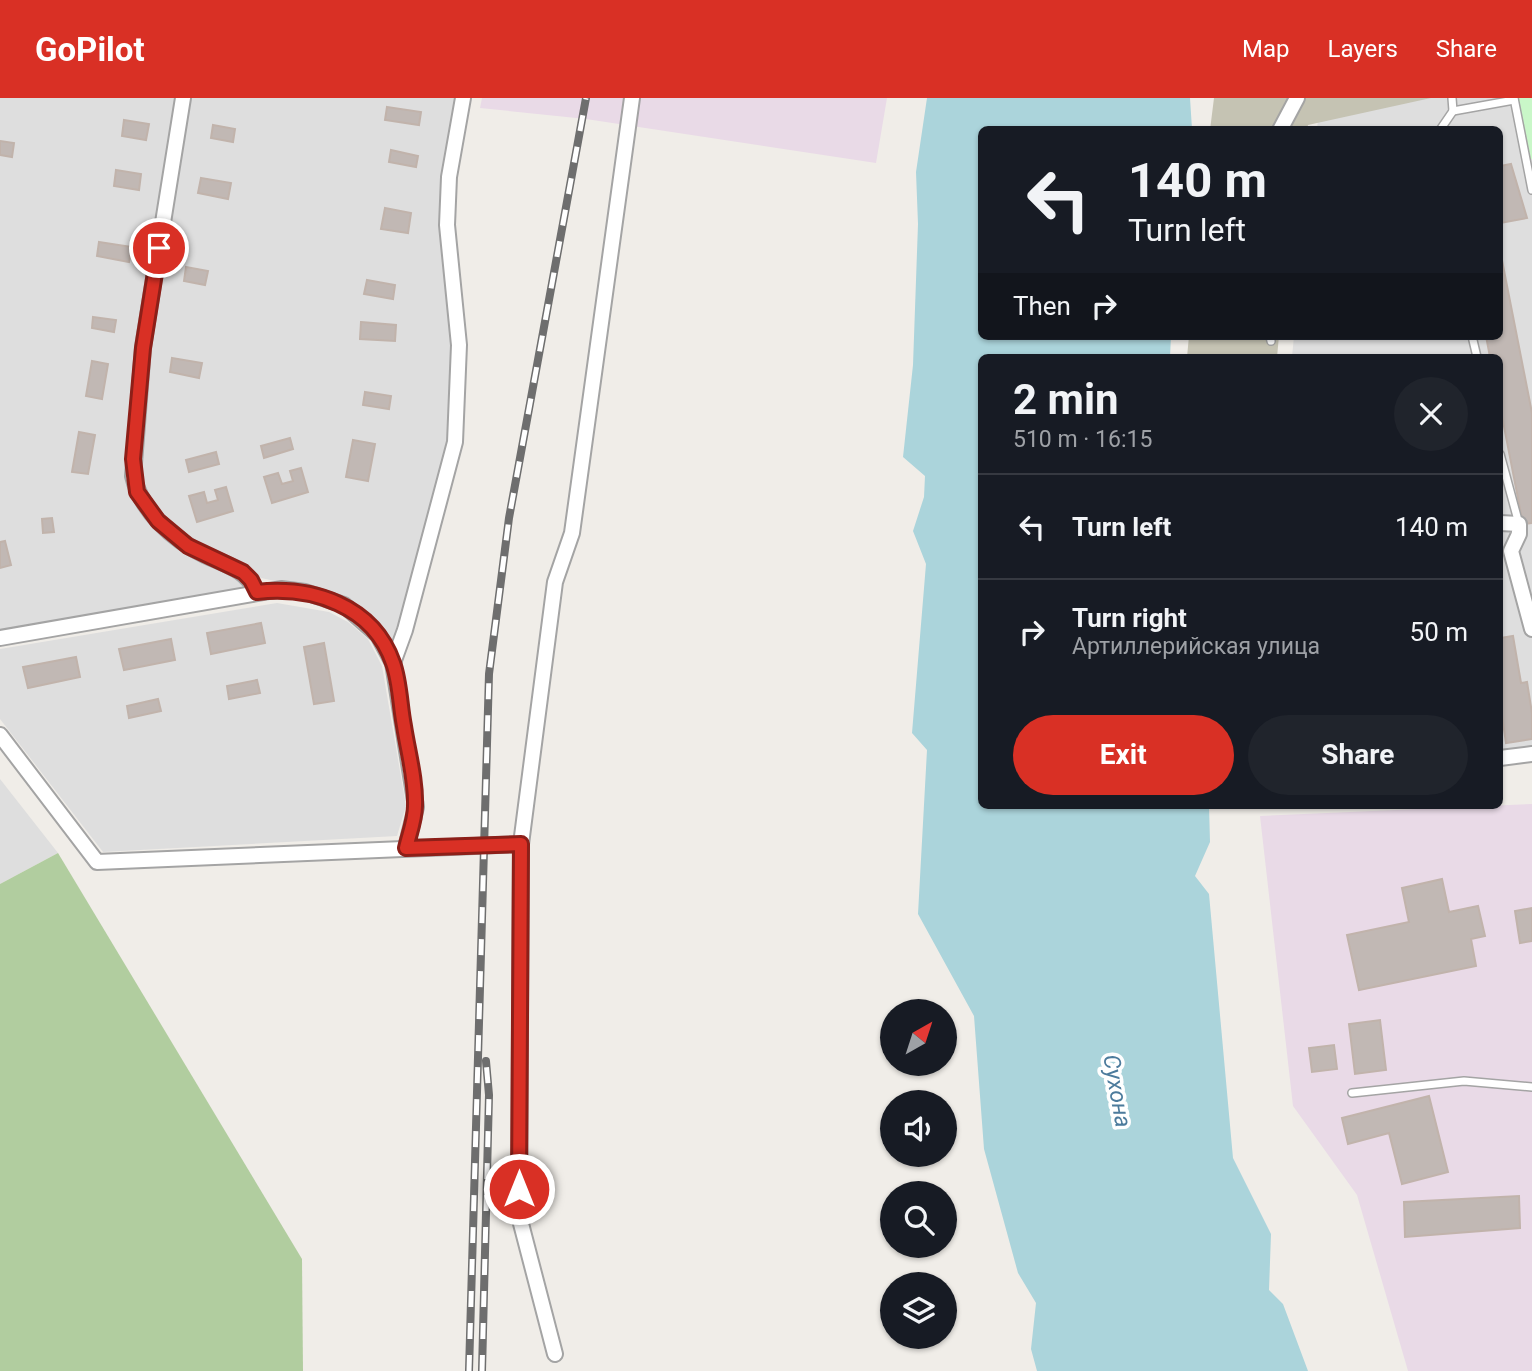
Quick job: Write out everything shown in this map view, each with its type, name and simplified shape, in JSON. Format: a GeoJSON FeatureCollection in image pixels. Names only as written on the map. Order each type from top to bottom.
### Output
{"type":"FeatureCollection","features":[{"type":"Feature","properties":{"kind":"street"},"geometry":{"type":"LineString","coordinates":[[184,98],[143,348],[133,476],[137,492],[158,521],[188,546],[243,572],[257,592]]}},
{"type":"Feature","properties":{"kind":"street"},"geometry":{"type":"LineString","coordinates":[[393,663],[405,630],[455,442],[458,345],[447,225],[449,177],[463,98]]}},
{"type":"Feature","properties":{"kind":"street"},"geometry":{"type":"LineString","coordinates":[[555,1354],[519,1216],[521,844],[555,582],[572,533],[632,98]]}},
{"type":"Feature","properties":{"kind":"street"},"geometry":{"type":"LineString","coordinates":[[1282,126],[1297,98]]}},
{"type":"Feature","properties":{"kind":"street"},"geometry":{"type":"LineString","coordinates":[[1503,523],[1519,524],[1519,534],[1511,551],[1532,629]]}},
{"type":"Feature","properties":{"kind":"street"},"geometry":{"type":"LineString","coordinates":[[0,638],[281,589],[306,592],[344,606],[379,635],[393,663],[415,807],[406,848]]}},
{"type":"Feature","properties":{"kind":"street"},"geometry":{"type":"LineString","coordinates":[[0,735],[96,862],[521,844]]}},
{"type":"Feature","properties":{"kind":"street"},"geometry":{"type":"LineString","coordinates":[[1503,758],[1532,754]]}},
{"type":"Feature","properties":{"kind":"lane"},"geometry":{"type":"LineString","coordinates":[[1443,126],[1453,111],[1452,98]]}},
{"type":"Feature","properties":{"kind":"lane"},"geometry":{"type":"LineString","coordinates":[[1453,111],[1514,99],[1529,160],[1532,190]]}},
{"type":"Feature","properties":{"kind":"lane"},"geometry":{"type":"LineString","coordinates":[[1503,465],[1519,524]]}},
{"type":"Feature","properties":{"kind":"lane"},"geometry":{"type":"LineString","coordinates":[[1352,1093],[1464,1081],[1532,1087]]}},
{"type":"Feature","properties":{"kind":"shaded area"},"geometry":{"type":"Polygon","coordinates":[[[0,98],[180,98],[129,458],[142,511],[240,575],[246,586],[244,589],[0,634],[0,98]]]}},
{"type":"Feature","properties":{"kind":"shaded area"},"geometry":{"type":"Polygon","coordinates":[[[186,98],[459,98],[445,176],[455,345],[451,442],[393,652],[376,623],[354,605],[327,592],[261,578],[190,543],[150,504],[138,476],[146,348],[186,98]]]}},
{"type":"Feature","properties":{"kind":"shaded area"},"geometry":{"type":"Polygon","coordinates":[[[482,98],[887,98],[876,163],[586,119],[480,108],[482,98]]]}},
{"type":"Feature","properties":{"kind":"shaded area"},"geometry":{"type":"Polygon","coordinates":[[[1214,98],[1431,98],[1308,126],[1210,126],[1214,98]]]}},
{"type":"Feature","properties":{"kind":"shaded area"},"geometry":{"type":"Polygon","coordinates":[[[1320,98],[1532,98],[1532,748],[1503,751],[1503,354],[1292,354],[1294,340],[1503,340],[1503,126],[1317,126],[1320,98]]]}},
{"type":"Feature","properties":{"kind":"shaded area"},"geometry":{"type":"Polygon","coordinates":[[[1189,340],[1279,340],[1277,354],[1187,354],[1189,340]]]}},
{"type":"Feature","properties":{"kind":"shaded area"},"geometry":{"type":"Polygon","coordinates":[[[277,603],[329,612],[348,622],[368,639],[382,666],[406,806],[397,836],[103,852],[0,719],[0,649],[277,603]]]}},
{"type":"Feature","properties":{"kind":"shaded area"},"geometry":{"type":"Polygon","coordinates":[[[0,779],[58,853],[0,884],[0,779]]]}},
{"type":"Feature","properties":{"kind":"shaded area"},"geometry":{"type":"Polygon","coordinates":[[[1532,804],[1532,1371],[1408,1371],[1357,1195],[1293,1106],[1260,816],[1419,809],[1503,809],[1503,805],[1532,804]]]}},
{"type":"Feature","properties":{"kind":"green space"},"geometry":{"type":"Polygon","coordinates":[[[1514,98],[1532,98],[1532,159],[1526,161],[1514,98]]]}},
{"type":"Feature","properties":{"kind":"green space"},"geometry":{"type":"Polygon","coordinates":[[[58,853],[302,1259],[303,1371],[0,1371],[0,884],[58,853]]]}},
{"type":"Feature","properties":{"kind":"water","name":"Сухона"},"geometry":{"type":"Polygon","coordinates":[[[927,98],[1190,98],[1192,126],[978,126],[978,340],[1171,340],[1170,354],[978,354],[978,809],[1209,809],[1210,842],[1195,876],[1209,894],[1233,1158],[1271,1234],[1269,1290],[1283,1304],[1308,1371],[1037,1371],[1031,1349],[1036,1303],[1018,1273],[984,1149],[974,1016],[918,914],[927,750],[912,733],[926,564],[913,531],[924,497],[925,476],[903,457],[913,365],[918,224],[916,172],[927,98]]]}},
{"type":"Feature","properties":{"kind":"building"},"geometry":{"type":"Polygon","coordinates":[[[387,107],[421,112],[419,125],[385,120],[387,107]]]}},
{"type":"Feature","properties":{"kind":"building"},"geometry":{"type":"Polygon","coordinates":[[[124,120],[149,124],[146,140],[122,136],[124,120]]]}},
{"type":"Feature","properties":{"kind":"building"},"geometry":{"type":"Polygon","coordinates":[[[213,125],[235,129],[233,142],[211,138],[213,125]]]}},
{"type":"Feature","properties":{"kind":"building"},"geometry":{"type":"Polygon","coordinates":[[[0,141],[14,143],[12,157],[0,155],[0,141]]]}},
{"type":"Feature","properties":{"kind":"building"},"geometry":{"type":"Polygon","coordinates":[[[391,150],[418,156],[416,167],[389,162],[391,150]]]}},
{"type":"Feature","properties":{"kind":"building"},"geometry":{"type":"Polygon","coordinates":[[[1511,164],[1527,218],[1503,222],[1503,165],[1511,164]]]}},
{"type":"Feature","properties":{"kind":"building"},"geometry":{"type":"Polygon","coordinates":[[[116,170],[141,174],[139,190],[114,186],[116,170]]]}},
{"type":"Feature","properties":{"kind":"building"},"geometry":{"type":"Polygon","coordinates":[[[201,178],[231,183],[228,199],[198,193],[201,178]]]}},
{"type":"Feature","properties":{"kind":"building"},"geometry":{"type":"Polygon","coordinates":[[[385,208],[411,213],[408,233],[381,229],[385,208]]]}},
{"type":"Feature","properties":{"kind":"building"},"geometry":{"type":"Polygon","coordinates":[[[99,242],[132,247],[129,262],[97,256],[99,242]]]}},
{"type":"Feature","properties":{"kind":"building"},"geometry":{"type":"Polygon","coordinates":[[[1503,265],[1532,413],[1532,523],[1523,524],[1503,421],[1503,354],[1489,354],[1487,340],[1503,340],[1503,265]]]}},
{"type":"Feature","properties":{"kind":"building"},"geometry":{"type":"Polygon","coordinates":[[[186,267],[208,271],[205,285],[184,281],[186,267]]]}},
{"type":"Feature","properties":{"kind":"building"},"geometry":{"type":"Polygon","coordinates":[[[367,280],[395,285],[393,299],[364,294],[367,280]]]}},
{"type":"Feature","properties":{"kind":"building"},"geometry":{"type":"Polygon","coordinates":[[[93,317],[116,320],[114,332],[92,328],[93,317]]]}},
{"type":"Feature","properties":{"kind":"building"},"geometry":{"type":"Polygon","coordinates":[[[361,322],[396,325],[395,341],[360,339],[361,322]]]}},
{"type":"Feature","properties":{"kind":"building"},"geometry":{"type":"Polygon","coordinates":[[[172,358],[202,363],[199,378],[170,372],[172,358]]]}},
{"type":"Feature","properties":{"kind":"building"},"geometry":{"type":"Polygon","coordinates":[[[92,361],[108,364],[102,399],[86,396],[92,361]]]}},
{"type":"Feature","properties":{"kind":"building"},"geometry":{"type":"Polygon","coordinates":[[[365,392],[391,396],[389,409],[363,405],[365,392]]]}},
{"type":"Feature","properties":{"kind":"building"},"geometry":{"type":"Polygon","coordinates":[[[79,432],[95,435],[88,474],[72,472],[79,432]]]}},
{"type":"Feature","properties":{"kind":"building"},"geometry":{"type":"Polygon","coordinates":[[[290,438],[293,449],[264,458],[261,446],[290,438]]]}},
{"type":"Feature","properties":{"kind":"building"},"geometry":{"type":"Polygon","coordinates":[[[353,440],[375,444],[368,481],[346,477],[353,440]]]}},
{"type":"Feature","properties":{"kind":"building"},"geometry":{"type":"Polygon","coordinates":[[[216,452],[219,464],[189,472],[186,460],[216,452]]]}},
{"type":"Feature","properties":{"kind":"building"},"geometry":{"type":"Polygon","coordinates":[[[301,468],[308,492],[272,503],[264,477],[278,473],[282,484],[293,481],[290,471],[301,468]]]}},
{"type":"Feature","properties":{"kind":"building"},"geometry":{"type":"Polygon","coordinates":[[[226,487],[233,511],[197,522],[189,496],[204,492],[207,503],[218,500],[215,490],[226,487]]]}},
{"type":"Feature","properties":{"kind":"building"},"geometry":{"type":"Polygon","coordinates":[[[52,518],[54,532],[43,533],[42,519],[52,518]]]}},
{"type":"Feature","properties":{"kind":"building"},"geometry":{"type":"Polygon","coordinates":[[[5,541],[11,565],[0,568],[0,542],[5,541]]]}},
{"type":"Feature","properties":{"kind":"building"},"geometry":{"type":"Polygon","coordinates":[[[261,623],[265,643],[211,654],[207,633],[261,623]]]}},
{"type":"Feature","properties":{"kind":"building"},"geometry":{"type":"Polygon","coordinates":[[[1513,636],[1521,683],[1527,682],[1532,713],[1532,739],[1506,743],[1503,722],[1503,638],[1513,636]]]}},
{"type":"Feature","properties":{"kind":"building"},"geometry":{"type":"Polygon","coordinates":[[[171,639],[175,660],[124,670],[119,649],[171,639]]]}},
{"type":"Feature","properties":{"kind":"building"},"geometry":{"type":"Polygon","coordinates":[[[324,643],[334,701],[314,704],[304,647],[324,643]]]}},
{"type":"Feature","properties":{"kind":"building"},"geometry":{"type":"Polygon","coordinates":[[[76,657],[80,677],[28,688],[23,667],[76,657]]]}},
{"type":"Feature","properties":{"kind":"building"},"geometry":{"type":"Polygon","coordinates":[[[257,680],[260,693],[229,699],[227,686],[257,680]]]}},
{"type":"Feature","properties":{"kind":"building"},"geometry":{"type":"Polygon","coordinates":[[[158,699],[161,711],[129,718],[127,706],[158,699]]]}},
{"type":"Feature","properties":{"kind":"building"},"geometry":{"type":"Polygon","coordinates":[[[1442,879],[1449,912],[1478,906],[1485,936],[1471,939],[1476,966],[1359,990],[1347,935],[1409,922],[1402,888],[1442,879]]]}},
{"type":"Feature","properties":{"kind":"building"},"geometry":{"type":"Polygon","coordinates":[[[1532,908],[1532,941],[1520,943],[1515,911],[1532,908]]]}},
{"type":"Feature","properties":{"kind":"building"},"geometry":{"type":"Polygon","coordinates":[[[1380,1020],[1386,1070],[1355,1074],[1349,1024],[1380,1020]]]}},
{"type":"Feature","properties":{"kind":"building"},"geometry":{"type":"Polygon","coordinates":[[[1334,1045],[1337,1069],[1312,1072],[1309,1048],[1334,1045]]]}},
{"type":"Feature","properties":{"kind":"building"},"geometry":{"type":"Polygon","coordinates":[[[1429,1096],[1448,1172],[1402,1184],[1389,1133],[1348,1144],[1342,1118],[1429,1096]]]}},
{"type":"Feature","properties":{"kind":"building"},"geometry":{"type":"Polygon","coordinates":[[[1519,1196],[1520,1228],[1405,1237],[1404,1202],[1519,1196]]]}},
{"type":"Feature","properties":{"kind":"railway"},"geometry":{"type":"LineString","coordinates":[[469,1371],[489,674],[509,518],[586,98]]}},
{"type":"Feature","properties":{"kind":"railway"},"geometry":{"type":"LineString","coordinates":[[482,1371],[489,1095],[486,1061]]}},
{"type":"Feature","properties":{"kind":"route"},"geometry":{"type":"LineString","coordinates":[[159,248],[143,348],[133,459],[137,492],[146,508],[188,546],[243,572],[257,592],[281,589],[306,592],[332,600],[356,613],[379,635],[393,663],[410,764],[415,807],[406,848],[521,844],[519,1189]]}}]}
